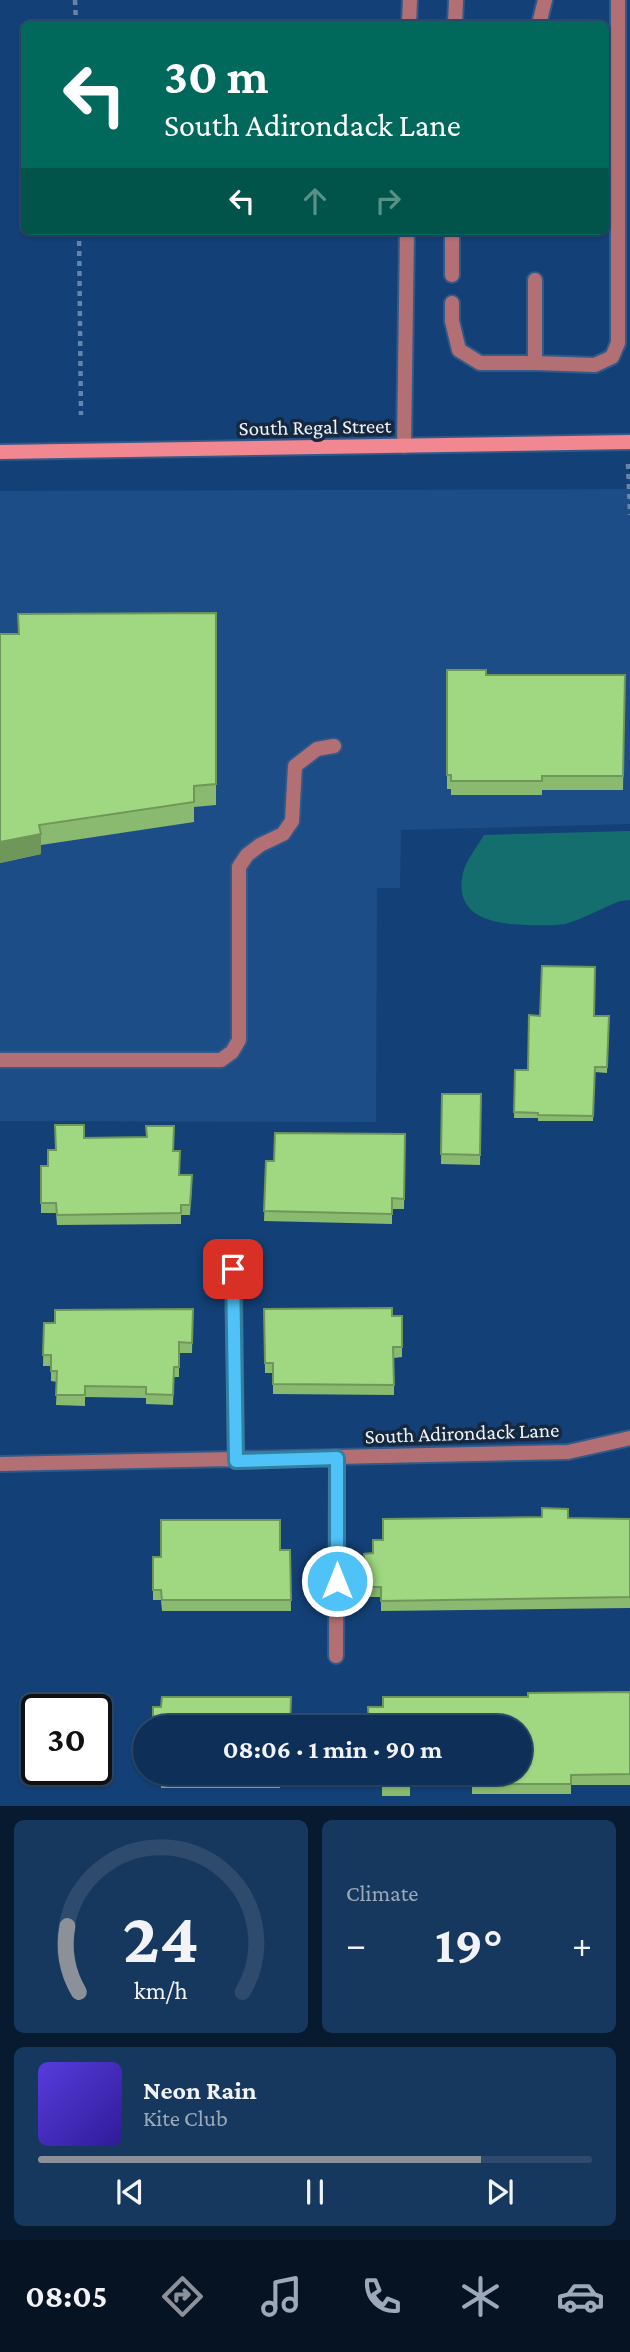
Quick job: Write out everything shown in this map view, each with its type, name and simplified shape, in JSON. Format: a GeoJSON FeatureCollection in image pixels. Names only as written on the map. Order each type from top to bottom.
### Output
{"type":"FeatureCollection","features":[{"type":"Feature","properties":{"kind":"main road","name":"South Regal Street"},"geometry":{"type":"LineString","coordinates":[[0,452],[629,442]]}},
{"type":"Feature","properties":{"kind":"street"},"geometry":{"type":"LineString","coordinates":[[409,21],[410,0]]}},
{"type":"Feature","properties":{"kind":"street"},"geometry":{"type":"LineString","coordinates":[[455,21],[456,0]]}},
{"type":"Feature","properties":{"kind":"street"},"geometry":{"type":"LineString","coordinates":[[540,21],[545,0]]}},
{"type":"Feature","properties":{"kind":"street"},"geometry":{"type":"LineString","coordinates":[[452,303],[452,321],[459,350],[480,363],[595,365],[612,357],[618,343],[618,0]]}},
{"type":"Feature","properties":{"kind":"street"},"geometry":{"type":"LineString","coordinates":[[404,446],[407,235]]}},
{"type":"Feature","properties":{"kind":"street"},"geometry":{"type":"LineString","coordinates":[[452,235],[452,275]]}},
{"type":"Feature","properties":{"kind":"street"},"geometry":{"type":"LineString","coordinates":[[535,280],[535,363]]}},
{"type":"Feature","properties":{"kind":"street"},"geometry":{"type":"LineString","coordinates":[[0,1060],[221,1060],[232,1052],[239,1040],[239,867],[247,855],[260,845],[283,834],[292,821],[295,766],[317,749],[334,746]]}},
{"type":"Feature","properties":{"kind":"street"},"geometry":{"type":"LineString","coordinates":[[233,1269],[236,1461]]}},
{"type":"Feature","properties":{"kind":"street","name":"South Adirondack Lane"},"geometry":{"type":"LineString","coordinates":[[0,1464],[568,1452],[630,1438]]}},
{"type":"Feature","properties":{"kind":"street"},"geometry":{"type":"LineString","coordinates":[[336,1656],[337,1458]]}},
{"type":"Feature","properties":{"kind":"path"},"geometry":{"type":"LineString","coordinates":[[75,0],[76,21]]}},
{"type":"Feature","properties":{"kind":"path"},"geometry":{"type":"LineString","coordinates":[[79,235],[81,415]]}},
{"type":"Feature","properties":{"kind":"path"},"geometry":{"type":"LineString","coordinates":[[629,442],[630,515]]}},
{"type":"Feature","properties":{"kind":"shaded area"},"geometry":{"type":"Polygon","coordinates":[[[630,489],[630,824],[401,830],[400,888],[377,888],[376,1122],[0,1121],[0,491],[630,489]]]}},
{"type":"Feature","properties":{"kind":"shaded area"},"geometry":{"type":"Polygon","coordinates":[[[630,831],[630,900],[620,901],[565,924],[546,925],[490,920],[479,916],[464,900],[464,868],[484,835],[630,831]]]}},
{"type":"Feature","properties":{"kind":"building"},"geometry":{"type":"Polygon","coordinates":[[[216,613],[216,784],[194,786],[194,802],[39,825],[41,834],[0,842],[0,634],[19,634],[18,614],[216,613]]]}},
{"type":"Feature","properties":{"kind":"building"},"geometry":{"type":"Polygon","coordinates":[[[447,670],[486,670],[486,675],[625,675],[623,776],[542,776],[542,781],[451,781],[451,775],[447,775],[447,670]]]}},
{"type":"Feature","properties":{"kind":"building"},"geometry":{"type":"Polygon","coordinates":[[[542,966],[595,967],[594,1016],[609,1016],[607,1067],[595,1067],[593,1116],[514,1112],[515,1070],[528,1070],[529,1015],[540,1016],[542,966]]]}},
{"type":"Feature","properties":{"kind":"building"},"geometry":{"type":"Polygon","coordinates":[[[442,1094],[481,1094],[480,1155],[441,1154],[442,1094]]]}},
{"type":"Feature","properties":{"kind":"building"},"geometry":{"type":"Polygon","coordinates":[[[55,1125],[84,1125],[84,1138],[147,1137],[146,1126],[174,1126],[173,1151],[180,1151],[179,1175],[192,1175],[190,1205],[181,1205],[181,1213],[57,1215],[56,1203],[41,1203],[41,1166],[48,1166],[48,1150],[56,1150],[55,1125]]]}},
{"type":"Feature","properties":{"kind":"building"},"geometry":{"type":"Polygon","coordinates":[[[275,1133],[405,1134],[404,1199],[392,1198],[392,1214],[264,1211],[266,1161],[274,1161],[275,1133]]]}},
{"type":"Feature","properties":{"kind":"building"},"geometry":{"type":"Polygon","coordinates":[[[392,1308],[392,1316],[402,1316],[402,1347],[393,1347],[394,1385],[273,1384],[273,1363],[265,1363],[264,1309],[392,1308]]]}},
{"type":"Feature","properties":{"kind":"building"},"geometry":{"type":"Polygon","coordinates":[[[193,1309],[192,1343],[179,1342],[179,1367],[174,1367],[173,1395],[146,1394],[146,1387],[85,1386],[85,1395],[56,1395],[57,1371],[51,1371],[51,1355],[43,1355],[44,1323],[55,1323],[55,1310],[193,1309]]]}},
{"type":"Feature","properties":{"kind":"building"},"geometry":{"type":"Polygon","coordinates":[[[542,1508],[568,1509],[568,1518],[630,1519],[630,1597],[381,1601],[381,1587],[364,1587],[364,1554],[373,1553],[373,1540],[383,1540],[383,1519],[542,1517],[542,1508]]]}},
{"type":"Feature","properties":{"kind":"building"},"geometry":{"type":"Polygon","coordinates":[[[161,1520],[280,1520],[280,1550],[290,1550],[291,1600],[162,1600],[161,1590],[153,1590],[153,1557],[161,1557],[161,1520]]]}},
{"type":"Feature","properties":{"kind":"building"},"geometry":{"type":"Polygon","coordinates":[[[630,1692],[630,1774],[571,1775],[571,1784],[532,1784],[532,1715],[368,1715],[368,1707],[383,1707],[383,1697],[528,1697],[528,1693],[630,1692]]]}},
{"type":"Feature","properties":{"kind":"building"},"geometry":{"type":"Polygon","coordinates":[[[162,1697],[291,1697],[290,1715],[153,1715],[153,1707],[161,1707],[162,1697]]]}},
{"type":"Feature","properties":{"kind":"route"},"geometry":{"type":"LineString","coordinates":[[233,1269],[236,1461],[337,1458],[337,1581]]}}]}
